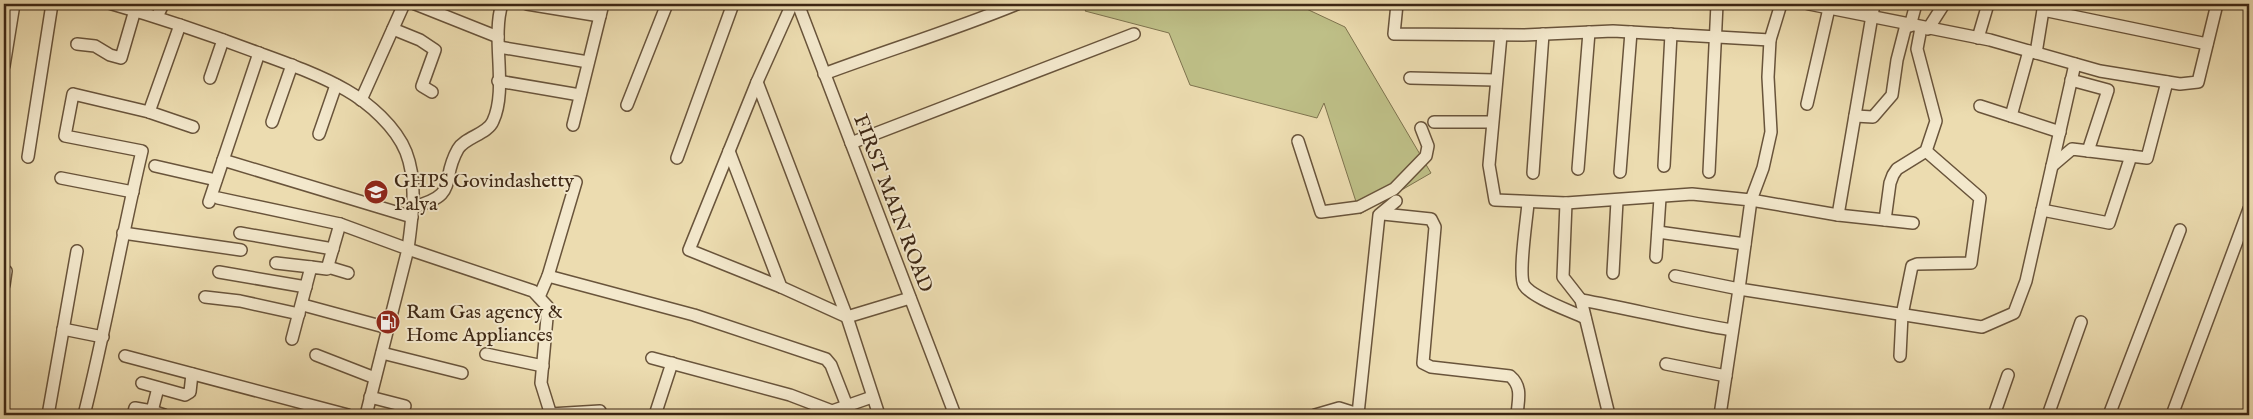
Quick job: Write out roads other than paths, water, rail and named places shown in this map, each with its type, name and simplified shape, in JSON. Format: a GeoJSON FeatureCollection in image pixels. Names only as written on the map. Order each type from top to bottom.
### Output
{"type":"FeatureCollection","features":[{"type":"Feature","properties":{"kind":"street"},"geometry":{"type":"LineString","coordinates":[[4,66],[14,4]]}},
{"type":"Feature","properties":{"kind":"street"},"geometry":{"type":"LineString","coordinates":[[28,157],[52,4]]}},
{"type":"Feature","properties":{"kind":"street"},"geometry":{"type":"LineString","coordinates":[[115,4],[260,53],[336,85],[362,100],[384,120],[405,151],[412,173],[412,212],[408,249],[366,415]]}},
{"type":"Feature","properties":{"kind":"street"},"geometry":{"type":"LineString","coordinates":[[157,17],[163,4]]}},
{"type":"Feature","properties":{"kind":"street"},"geometry":{"type":"LineString","coordinates":[[362,100],[404,4]]}},
{"type":"Feature","properties":{"kind":"street"},"geometry":{"type":"LineString","coordinates":[[415,4],[499,42],[588,62]]}},
{"type":"Feature","properties":{"kind":"street"},"geometry":{"type":"LineString","coordinates":[[223,160],[412,212],[434,201],[446,189],[458,148],[493,124],[498,108],[499,42],[502,4]]}},
{"type":"Feature","properties":{"kind":"street"},"geometry":{"type":"LineString","coordinates":[[527,4],[600,16]]}},
{"type":"Feature","properties":{"kind":"street"},"geometry":{"type":"LineString","coordinates":[[573,125],[603,4]]}},
{"type":"Feature","properties":{"kind":"street"},"geometry":{"type":"LineString","coordinates":[[627,105],[667,4]]}},
{"type":"Feature","properties":{"kind":"street"},"geometry":{"type":"LineString","coordinates":[[677,158],[733,4]]}},
{"type":"Feature","properties":{"kind":"street"},"geometry":{"type":"LineString","coordinates":[[792,4],[757,82],[689,250],[781,287],[847,317],[910,298]]}},
{"type":"Feature","properties":{"kind":"street","name":"FIRST MAIN ROAD"},"geometry":{"type":"LineString","coordinates":[[798,4],[955,415]]}},
{"type":"Feature","properties":{"kind":"street"},"geometry":{"type":"LineString","coordinates":[[824,74],[906,43],[970,23],[1017,4]]}},
{"type":"Feature","properties":{"kind":"street"},"geometry":{"type":"LineString","coordinates":[[1397,4],[1394,34],[1501,35],[1631,32],[1770,40]]}},
{"type":"Feature","properties":{"kind":"street"},"geometry":{"type":"LineString","coordinates":[[1709,172],[1717,4]]}},
{"type":"Feature","properties":{"kind":"street"},"geometry":{"type":"LineString","coordinates":[[1720,415],[1751,200],[1762,168],[1771,132],[1768,77],[1770,40],[1781,4]]}},
{"type":"Feature","properties":{"kind":"street"},"geometry":{"type":"LineString","coordinates":[[1809,4],[1829,6],[1916,27],[1978,38],[2100,71],[2180,84],[2198,82],[2217,4]]}},
{"type":"Feature","properties":{"kind":"street"},"geometry":{"type":"LineString","coordinates":[[1838,215],[1874,4]]}},
{"type":"Feature","properties":{"kind":"street"},"geometry":{"type":"LineString","coordinates":[[1885,220],[1890,183],[1893,175],[1897,169],[1926,151],[1936,121],[1917,49],[1916,4]]}},
{"type":"Feature","properties":{"kind":"street"},"geometry":{"type":"LineString","coordinates":[[1855,116],[1873,117],[1892,96],[1897,60],[1916,27],[1944,4]]}},
{"type":"Feature","properties":{"kind":"street"},"geometry":{"type":"LineString","coordinates":[[1978,38],[1988,4]]}},
{"type":"Feature","properties":{"kind":"street"},"geometry":{"type":"LineString","coordinates":[[1807,104],[1829,6]]}},
{"type":"Feature","properties":{"kind":"street"},"geometry":{"type":"LineString","coordinates":[[2010,116],[2032,52],[2043,7],[2207,44]]}},
{"type":"Feature","properties":{"kind":"street"},"geometry":{"type":"LineString","coordinates":[[77,44],[95,46],[110,55],[121,58],[135,10]]}},
{"type":"Feature","properties":{"kind":"street"},"geometry":{"type":"LineString","coordinates":[[149,112],[180,25]]}},
{"type":"Feature","properties":{"kind":"street"},"geometry":{"type":"LineString","coordinates":[[393,29],[420,40],[435,50],[422,86],[432,92]]}},
{"type":"Feature","properties":{"kind":"street"},"geometry":{"type":"LineString","coordinates":[[1578,169],[1589,32]]}},
{"type":"Feature","properties":{"kind":"street"},"geometry":{"type":"LineString","coordinates":[[1620,172],[1631,32]]}},
{"type":"Feature","properties":{"kind":"street"},"geometry":{"type":"LineString","coordinates":[[851,142],[1134,34]]}},
{"type":"Feature","properties":{"kind":"street"},"geometry":{"type":"LineString","coordinates":[[1533,173],[1543,34]]}},
{"type":"Feature","properties":{"kind":"street"},"geometry":{"type":"LineString","coordinates":[[1664,166],[1671,34]]}},
{"type":"Feature","properties":{"kind":"street"},"geometry":{"type":"LineString","coordinates":[[1501,35],[1491,122],[1489,165],[1496,200],[1528,203],[1566,203],[1660,198],[1692,194],[1751,200],[1838,215],[1913,224]]}},
{"type":"Feature","properties":{"kind":"street"},"geometry":{"type":"LineString","coordinates":[[210,78],[223,40]]}},
{"type":"Feature","properties":{"kind":"street"},"geometry":{"type":"LineString","coordinates":[[260,53],[216,180],[214,200],[340,224],[533,291],[548,307],[541,383],[550,415],[600,411]]}},
{"type":"Feature","properties":{"kind":"street"},"geometry":{"type":"LineString","coordinates":[[1675,276],[1739,289],[1982,326],[2014,313],[2026,281],[2075,64]]}},
{"type":"Feature","properties":{"kind":"street"},"geometry":{"type":"LineString","coordinates":[[272,122],[292,65]]}},
{"type":"Feature","properties":{"kind":"street"},"geometry":{"type":"LineString","coordinates":[[1410,78],[1495,80]]}},
{"type":"Feature","properties":{"kind":"street"},"geometry":{"type":"LineString","coordinates":[[2071,80],[2108,90],[2088,151]]}},
{"type":"Feature","properties":{"kind":"street"},"geometry":{"type":"LineString","coordinates":[[498,81],[580,94]]}},
{"type":"Feature","properties":{"kind":"street"},"geometry":{"type":"LineString","coordinates":[[757,82],[847,317],[879,415]]}},
{"type":"Feature","properties":{"kind":"street"},"geometry":{"type":"LineString","coordinates":[[2052,166],[2072,149],[2147,158],[2167,82]]}},
{"type":"Feature","properties":{"kind":"street"},"geometry":{"type":"LineString","coordinates":[[319,134],[336,85]]}},
{"type":"Feature","properties":{"kind":"street"},"geometry":{"type":"LineString","coordinates":[[84,415],[104,337],[123,233],[142,151],[65,136],[73,94],[149,112],[193,127]]}},
{"type":"Feature","properties":{"kind":"street"},"geometry":{"type":"LineString","coordinates":[[1980,106],[2060,132]]}},
{"type":"Feature","properties":{"kind":"street"},"geometry":{"type":"LineString","coordinates":[[1434,122],[1491,122]]}},
{"type":"Feature","properties":{"kind":"street"},"geometry":{"type":"LineString","coordinates":[[1315,415],[1339,408],[1359,414],[1380,215],[1383,214],[1395,195],[1426,156],[1428,146],[1421,128]]}},
{"type":"Feature","properties":{"kind":"street"},"geometry":{"type":"LineString","coordinates":[[1298,141],[1321,212],[1359,207],[1395,195]]}},
{"type":"Feature","properties":{"kind":"street"},"geometry":{"type":"LineString","coordinates":[[729,151],[781,287]]}},
{"type":"Feature","properties":{"kind":"street"},"geometry":{"type":"LineString","coordinates":[[1900,356],[1902,315],[1912,266],[1917,264],[1971,263],[1980,198],[1926,151]]}},
{"type":"Feature","properties":{"kind":"street"},"geometry":{"type":"LineString","coordinates":[[2042,210],[2109,223],[2132,156]]}},
{"type":"Feature","properties":{"kind":"street"},"geometry":{"type":"LineString","coordinates":[[155,166],[216,180]]}},
{"type":"Feature","properties":{"kind":"street"},"geometry":{"type":"LineString","coordinates":[[61,178],[133,192]]}},
{"type":"Feature","properties":{"kind":"street"},"geometry":{"type":"LineString","coordinates":[[539,297],[548,276],[576,182]]}},
{"type":"Feature","properties":{"kind":"street"},"geometry":{"type":"LineString","coordinates":[[1395,195],[1404,215]]}},
{"type":"Feature","properties":{"kind":"street"},"geometry":{"type":"LineString","coordinates":[[1656,258],[1660,198]]}},
{"type":"Feature","properties":{"kind":"street"},"geometry":{"type":"LineString","coordinates":[[1613,273],[1617,200]]}},
{"type":"Feature","properties":{"kind":"street"},"geometry":{"type":"LineString","coordinates":[[1528,203],[1522,272],[1524,284],[1532,293],[1586,318]]}},
{"type":"Feature","properties":{"kind":"street"},"geometry":{"type":"LineString","coordinates":[[1566,203],[1563,277],[1581,300],[1609,415]]}},
{"type":"Feature","properties":{"kind":"street"},"geometry":{"type":"LineString","coordinates":[[2172,415],[2249,209]]}},
{"type":"Feature","properties":{"kind":"street"},"geometry":{"type":"LineString","coordinates":[[1383,214],[1430,219],[1436,226],[1423,363],[1431,367],[1510,376],[1518,382],[1517,415]]}},
{"type":"Feature","properties":{"kind":"street"},"geometry":{"type":"LineString","coordinates":[[276,263],[327,270],[340,224]]}},
{"type":"Feature","properties":{"kind":"street"},"geometry":{"type":"LineString","coordinates":[[2109,415],[2180,230]]}},
{"type":"Feature","properties":{"kind":"street"},"geometry":{"type":"LineString","coordinates":[[1658,232],[1745,244]]}},
{"type":"Feature","properties":{"kind":"street"},"geometry":{"type":"LineString","coordinates":[[123,233],[241,250]]}},
{"type":"Feature","properties":{"kind":"street"},"geometry":{"type":"LineString","coordinates":[[240,233],[333,249]]}},
{"type":"Feature","properties":{"kind":"street"},"geometry":{"type":"LineString","coordinates":[[48,415],[77,251]]}},
{"type":"Feature","properties":{"kind":"street"},"geometry":{"type":"LineString","coordinates":[[328,267],[348,273]]}},
{"type":"Feature","properties":{"kind":"street"},"geometry":{"type":"LineString","coordinates":[[292,339],[311,268]]}},
{"type":"Feature","properties":{"kind":"street"},"geometry":{"type":"LineString","coordinates":[[4,284],[6,271]]}},
{"type":"Feature","properties":{"kind":"street"},"geometry":{"type":"LineString","coordinates":[[219,272],[306,287]]}},
{"type":"Feature","properties":{"kind":"street"},"geometry":{"type":"LineString","coordinates":[[548,276],[694,315],[826,359],[831,365],[847,406]]}},
{"type":"Feature","properties":{"kind":"street"},"geometry":{"type":"LineString","coordinates":[[205,297],[301,309],[388,328]]}},
{"type":"Feature","properties":{"kind":"street"},"geometry":{"type":"LineString","coordinates":[[1581,300],[1656,314],[1682,322],[1732,330]]}},
{"type":"Feature","properties":{"kind":"street"},"geometry":{"type":"LineString","coordinates":[[2048,415],[2081,322]]}},
{"type":"Feature","properties":{"kind":"street"},"geometry":{"type":"LineString","coordinates":[[63,329],[104,337]]}},
{"type":"Feature","properties":{"kind":"street"},"geometry":{"type":"LineString","coordinates":[[382,353],[462,373]]}},
{"type":"Feature","properties":{"kind":"street"},"geometry":{"type":"LineString","coordinates":[[486,354],[543,366]]}},
{"type":"Feature","properties":{"kind":"street"},"geometry":{"type":"LineString","coordinates":[[316,355],[375,378]]}},
{"type":"Feature","properties":{"kind":"street"},"geometry":{"type":"LineString","coordinates":[[125,356],[280,399],[348,415]]}},
{"type":"Feature","properties":{"kind":"street"},"geometry":{"type":"LineString","coordinates":[[652,358],[790,395],[832,413],[872,397]]}},
{"type":"Feature","properties":{"kind":"street"},"geometry":{"type":"LineString","coordinates":[[655,415],[672,363]]}},
{"type":"Feature","properties":{"kind":"street"},"geometry":{"type":"LineString","coordinates":[[1666,364],[1726,376]]}},
{"type":"Feature","properties":{"kind":"street"},"geometry":{"type":"LineString","coordinates":[[142,383],[185,394],[190,392],[192,374]]}},
{"type":"Feature","properties":{"kind":"street"},"geometry":{"type":"LineString","coordinates":[[1994,415],[2008,375]]}},
{"type":"Feature","properties":{"kind":"street"},"geometry":{"type":"LineString","coordinates":[[152,411],[158,388]]}},
{"type":"Feature","properties":{"kind":"street"},"geometry":{"type":"LineString","coordinates":[[370,397],[405,406]]}},
{"type":"Feature","properties":{"kind":"street"},"geometry":{"type":"LineString","coordinates":[[133,415],[135,408],[164,415]]}},
{"type":"Feature","properties":{"kind":"place","name":"GHPS Govindashetty Palya"},"geometry":{"type":"Point","coordinates":[376,192]}},
{"type":"Feature","properties":{"kind":"place","name":"Ram Gas agency & Home Appliances"},"geometry":{"type":"Point","coordinates":[388,322]}}]}
